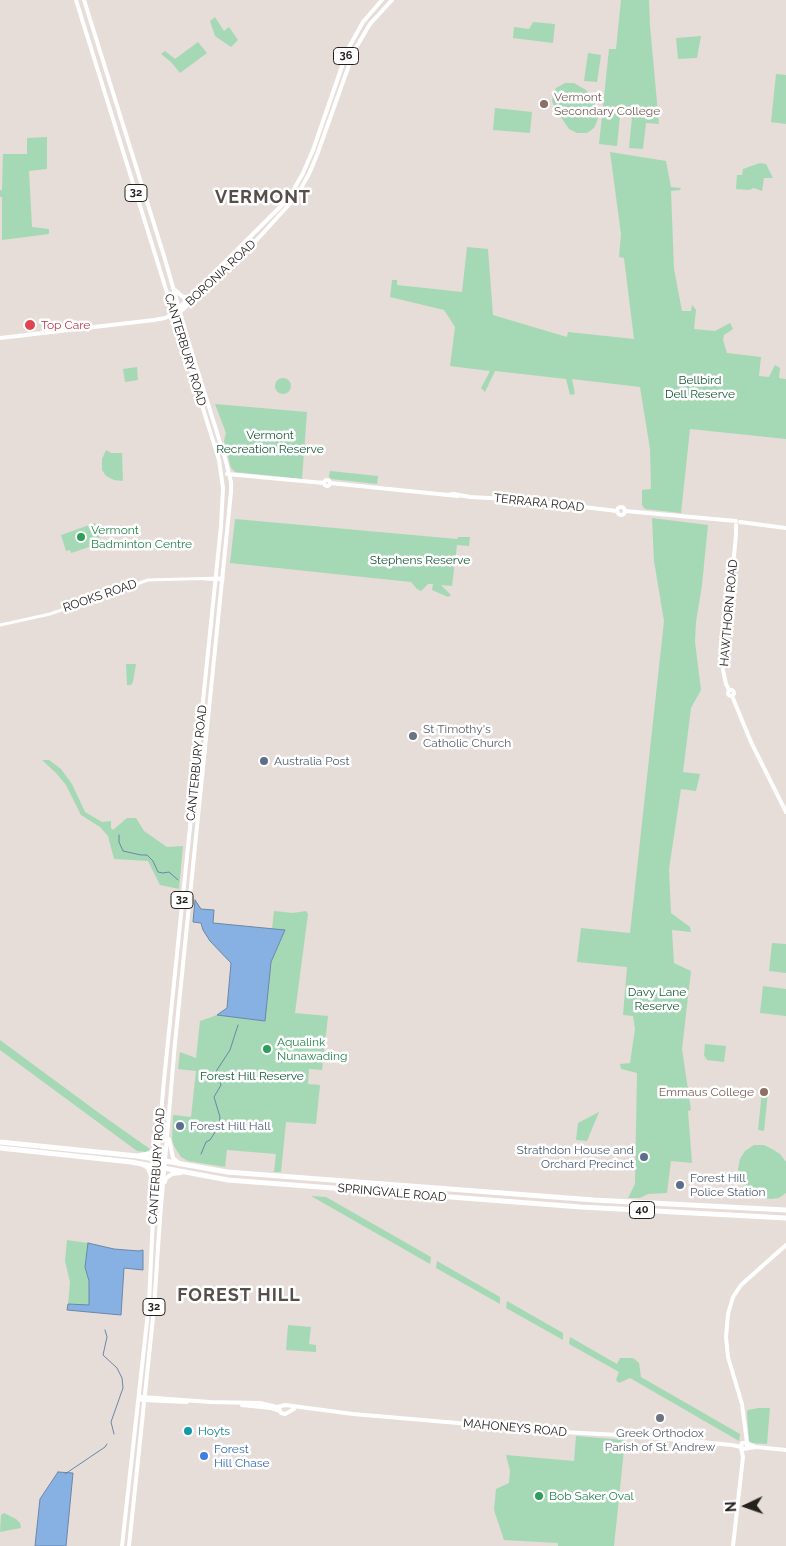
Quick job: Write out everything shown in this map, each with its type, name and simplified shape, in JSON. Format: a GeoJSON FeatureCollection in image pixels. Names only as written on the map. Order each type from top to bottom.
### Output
{"type":"FeatureCollection","features":[{"type":"Feature","properties":{"kind":"highway","name":"SPRINGVALE ROAD"},"geometry":{"type":"LineString","coordinates":[[0,1142],[138,1156],[223,1172],[594,1200],[786,1210]]}},
{"type":"Feature","properties":{"kind":"highway","name":"SPRINGVALE ROAD"},"geometry":{"type":"LineString","coordinates":[[0,1148],[142,1164],[225,1180],[581,1207],[786,1218]]}},
{"type":"Feature","properties":{"kind":"highway"},"geometry":{"type":"LineString","coordinates":[[324,1180],[329,1188]]}},
{"type":"Feature","properties":{"kind":"main road","name":"CANTERBURY ROAD"},"geometry":{"type":"LineString","coordinates":[[76,0],[219,460],[222,475],[223,501],[158,1141],[151,1280],[122,1546]]}},
{"type":"Feature","properties":{"kind":"main road","name":"CANTERBURY ROAD"},"geometry":{"type":"LineString","coordinates":[[84,0],[174,289],[231,482],[231,506],[175,1043],[164,1168],[157,1280],[128,1546]]}},
{"type":"Feature","properties":{"kind":"main road","name":"BORONIA ROAD"},"geometry":{"type":"LineString","coordinates":[[179,310],[287,200],[303,173],[348,49],[363,22],[382,0]]}},
{"type":"Feature","properties":{"kind":"main road","name":"BORONIA ROAD"},"geometry":{"type":"LineString","coordinates":[[173,314],[253,244],[296,197],[309,174],[354,51],[370,24],[392,0]]}},
{"type":"Feature","properties":{"kind":"main road"},"geometry":{"type":"LineString","coordinates":[[88,38],[96,36]]}},
{"type":"Feature","properties":{"kind":"main road"},"geometry":{"type":"LineString","coordinates":[[331,98],[337,100]]}},
{"type":"Feature","properties":{"kind":"main road"},"geometry":{"type":"LineString","coordinates":[[325,116],[330,118]]}},
{"type":"Feature","properties":{"kind":"main road"},"geometry":{"type":"LineString","coordinates":[[272,215],[276,220]]}},
{"type":"Feature","properties":{"kind":"main road"},"geometry":{"type":"LineString","coordinates":[[174,289],[183,297],[190,297]]}},
{"type":"Feature","properties":{"kind":"main road","name":"36"},"geometry":{"type":"LineString","coordinates":[[0,338],[154,320],[173,314]]}},
{"type":"Feature","properties":{"kind":"main road"},"geometry":{"type":"LineString","coordinates":[[222,475],[240,475]]}},
{"type":"Feature","properties":{"kind":"main road"},"geometry":{"type":"LineString","coordinates":[[231,482],[240,475]]}},
{"type":"Feature","properties":{"kind":"main road","name":"TERRARA ROAD"},"geometry":{"type":"LineString","coordinates":[[240,475],[324,483],[326,480],[330,484],[531,501],[617,511],[621,507],[625,511],[738,524]]}},
{"type":"Feature","properties":{"kind":"main road"},"geometry":{"type":"LineString","coordinates":[[738,524],[786,528]]}},
{"type":"Feature","properties":{"kind":"main road","name":"HAWTHORN ROAD"},"geometry":{"type":"LineString","coordinates":[[738,524],[724,660],[724,677],[729,690],[733,691],[732,696],[751,742],[786,812]]}},
{"type":"Feature","properties":{"kind":"main road"},"geometry":{"type":"LineString","coordinates":[[200,729],[207,731]]}},
{"type":"Feature","properties":{"kind":"main road"},"geometry":{"type":"LineString","coordinates":[[199,737],[207,731]]}},
{"type":"Feature","properties":{"kind":"main road"},"geometry":{"type":"LineString","coordinates":[[168,1042],[175,1043]]}},
{"type":"Feature","properties":{"kind":"main road"},"geometry":{"type":"LineString","coordinates":[[168,1132],[173,1158],[180,1163]]}},
{"type":"Feature","properties":{"kind":"main road"},"geometry":{"type":"LineString","coordinates":[[138,1156],[151,1153],[155,1150],[158,1141]]}},
{"type":"Feature","properties":{"kind":"main road"},"geometry":{"type":"LineString","coordinates":[[142,1164],[149,1171],[155,1187]]}},
{"type":"Feature","properties":{"kind":"main road"},"geometry":{"type":"LineString","coordinates":[[163,1187],[166,1178],[172,1174],[188,1173]]}},
{"type":"Feature","properties":{"kind":"main road"},"geometry":{"type":"LineString","coordinates":[[733,1546],[745,1436],[742,1404],[730,1369],[727,1350],[726,1331],[729,1310],[733,1298],[744,1282],[786,1245]]}},
{"type":"Feature","properties":{"kind":"main road"},"geometry":{"type":"LineString","coordinates":[[138,1397],[238,1402],[281,1409],[284,1414],[287,1412],[287,1407]]}},
{"type":"Feature","properties":{"kind":"main road","name":"MAHONEYS ROAD"},"geometry":{"type":"LineString","coordinates":[[281,1409],[284,1405],[287,1407],[482,1426],[786,1450]]}},
{"type":"Feature","properties":{"kind":"main road","name":"MAHONEYS ROAD"},"geometry":{"type":"LineString","coordinates":[[287,1412],[299,1408]]}},
{"type":"Feature","properties":{"kind":"main road"},"geometry":{"type":"LineString","coordinates":[[124,1526],[130,1527]]}},
{"type":"Feature","properties":{"kind":"street","name":"ROOKS ROAD"},"geometry":{"type":"LineString","coordinates":[[0,625],[50,614],[146,580],[223,579]]}},
{"type":"Feature","properties":{"kind":"green space"},"geometry":{"type":"Polygon","coordinates":[[[621,0],[649,0],[659,124],[646,123],[643,149],[629,148],[632,117],[620,116],[617,146],[599,144],[609,49],[616,49],[621,0]]]}},
{"type":"Feature","properties":{"kind":"green space"},"geometry":{"type":"Polygon","coordinates":[[[215,17],[224,31],[229,27],[238,40],[231,47],[215,36],[210,21],[215,17]]]}},
{"type":"Feature","properties":{"kind":"green space"},"geometry":{"type":"Polygon","coordinates":[[[533,22],[555,24],[553,43],[513,38],[514,27],[529,29],[533,22]]]}},
{"type":"Feature","properties":{"kind":"green space"},"geometry":{"type":"Polygon","coordinates":[[[701,36],[697,58],[678,59],[676,38],[701,36]]]}},
{"type":"Feature","properties":{"kind":"green space"},"geometry":{"type":"Polygon","coordinates":[[[198,42],[207,53],[180,73],[161,54],[165,51],[175,59],[198,42]]]}},
{"type":"Feature","properties":{"kind":"green space"},"geometry":{"type":"Polygon","coordinates":[[[588,53],[601,55],[597,82],[584,81],[588,53]]]}},
{"type":"Feature","properties":{"kind":"green space"},"geometry":{"type":"Polygon","coordinates":[[[776,74],[786,75],[786,124],[771,122],[776,74]]]}},
{"type":"Feature","properties":{"kind":"green space"},"geometry":{"type":"Polygon","coordinates":[[[565,83],[574,83],[586,90],[597,106],[598,118],[596,124],[587,133],[577,133],[569,129],[552,101],[556,88],[565,83]]]}},
{"type":"Feature","properties":{"kind":"green space"},"geometry":{"type":"Polygon","coordinates":[[[495,108],[532,112],[530,133],[493,130],[495,108]]]}},
{"type":"Feature","properties":{"kind":"green space"},"geometry":{"type":"Polygon","coordinates":[[[47,137],[47,169],[29,171],[32,227],[49,229],[49,234],[2,240],[2,197],[0,197],[0,190],[2,190],[3,154],[27,154],[27,138],[47,137]]]}},
{"type":"Feature","properties":{"kind":"green space","name":"Bellbird Dell Reserve"},"geometry":{"type":"Polygon","coordinates":[[[610,152],[666,161],[671,187],[681,188],[680,190],[671,191],[674,269],[682,311],[691,311],[692,305],[696,310],[694,329],[715,331],[730,323],[733,329],[724,335],[723,340],[727,353],[761,357],[759,376],[769,377],[775,365],[780,368],[779,378],[786,379],[786,439],[690,429],[681,513],[645,509],[642,505],[642,490],[651,489],[650,449],[640,387],[572,379],[575,394],[570,395],[566,379],[495,371],[485,392],[481,388],[490,371],[450,366],[455,327],[444,310],[390,297],[392,280],[397,280],[397,285],[462,292],[467,247],[488,249],[493,315],[567,337],[568,332],[634,339],[624,258],[619,257],[621,234],[610,152]]]}},
{"type":"Feature","properties":{"kind":"green space"},"geometry":{"type":"Polygon","coordinates":[[[760,163],[766,164],[773,178],[764,178],[762,191],[754,188],[749,190],[736,189],[737,175],[742,175],[743,169],[760,163]]]}},
{"type":"Feature","properties":{"kind":"green space"},"geometry":{"type":"Polygon","coordinates":[[[137,367],[138,380],[125,382],[123,369],[137,367]]]}},
{"type":"Feature","properties":{"kind":"green space"},"geometry":{"type":"Polygon","coordinates":[[[283,378],[291,386],[283,394],[275,386],[283,378]]]}},
{"type":"Feature","properties":{"kind":"green space","name":"Vermont Recreation Reserve"},"geometry":{"type":"Polygon","coordinates":[[[215,404],[307,412],[302,479],[235,472],[231,468],[224,441],[226,433],[215,404]]]}},
{"type":"Feature","properties":{"kind":"green space"},"geometry":{"type":"Polygon","coordinates":[[[106,450],[111,453],[122,453],[123,481],[114,480],[106,476],[102,470],[102,459],[106,450]]]}},
{"type":"Feature","properties":{"kind":"green space"},"geometry":{"type":"Polygon","coordinates":[[[330,471],[378,476],[377,484],[331,479],[329,477],[330,471]]]}},
{"type":"Feature","properties":{"kind":"green space","name":"Davy Lane Reserve"},"geometry":{"type":"Polygon","coordinates":[[[652,518],[708,525],[695,642],[701,690],[691,708],[683,772],[700,774],[696,791],[681,789],[669,869],[671,913],[690,927],[691,932],[672,930],[674,963],[691,971],[682,1049],[691,1110],[688,1111],[692,1163],[671,1161],[667,1193],[648,1194],[640,1198],[628,1198],[635,1184],[637,1073],[621,1069],[620,1064],[630,1063],[635,1029],[633,1016],[623,1015],[627,967],[577,962],[581,928],[630,933],[664,621],[654,561],[652,518]]]}},
{"type":"Feature","properties":{"kind":"green space","name":"Stephens Reserve"},"geometry":{"type":"Polygon","coordinates":[[[235,519],[457,539],[458,537],[470,537],[469,546],[457,545],[452,586],[441,585],[451,595],[448,597],[432,590],[433,584],[428,584],[421,591],[411,582],[230,563],[235,519]]]}},
{"type":"Feature","properties":{"kind":"green space","name":"Vermont Badminton Centre"},"geometry":{"type":"Polygon","coordinates":[[[95,523],[101,543],[71,553],[70,550],[66,551],[61,535],[95,523]]]}},
{"type":"Feature","properties":{"kind":"green space"},"geometry":{"type":"Polygon","coordinates":[[[126,664],[136,664],[131,685],[127,685],[126,664]]]}},
{"type":"Feature","properties":{"kind":"green space"},"geometry":{"type":"Polygon","coordinates":[[[42,760],[49,760],[61,769],[72,784],[85,812],[102,822],[111,821],[111,828],[113,830],[127,818],[136,818],[144,831],[167,847],[183,846],[179,889],[160,885],[148,861],[114,859],[108,836],[100,827],[81,815],[66,785],[42,760]]]}},
{"type":"Feature","properties":{"kind":"green space","name":"Forest Hill Reserve"},"geometry":{"type":"Polygon","coordinates":[[[274,911],[293,913],[306,911],[308,914],[295,1013],[328,1016],[322,1070],[309,1069],[308,1084],[320,1085],[316,1124],[286,1122],[281,1172],[274,1172],[276,1154],[227,1150],[225,1167],[188,1161],[181,1157],[174,1146],[172,1139],[173,1115],[191,1117],[196,1071],[178,1069],[180,1052],[196,1058],[200,1021],[217,1015],[264,1020],[271,962],[285,931],[272,929],[274,911]]]}},
{"type":"Feature","properties":{"kind":"green space"},"geometry":{"type":"Polygon","coordinates":[[[772,943],[786,944],[786,973],[769,971],[772,943]]]}},
{"type":"Feature","properties":{"kind":"green space"},"geometry":{"type":"Polygon","coordinates":[[[763,986],[786,989],[786,1016],[760,1013],[763,986]]]}},
{"type":"Feature","properties":{"kind":"green space"},"geometry":{"type":"Polygon","coordinates":[[[0,1040],[150,1149],[146,1152],[137,1151],[0,1050],[0,1040]]]}},
{"type":"Feature","properties":{"kind":"green space"},"geometry":{"type":"Polygon","coordinates":[[[705,1044],[726,1046],[724,1062],[707,1060],[704,1055],[705,1044]]]}},
{"type":"Feature","properties":{"kind":"green space"},"geometry":{"type":"Polygon","coordinates":[[[762,1091],[768,1092],[764,1131],[758,1130],[762,1091]]]}},
{"type":"Feature","properties":{"kind":"green space"},"geometry":{"type":"Polygon","coordinates":[[[599,1112],[587,1141],[576,1140],[578,1123],[599,1112]]]}},
{"type":"Feature","properties":{"kind":"green space"},"geometry":{"type":"Polygon","coordinates":[[[754,1145],[764,1145],[772,1149],[780,1154],[786,1162],[786,1193],[779,1198],[770,1199],[756,1196],[741,1181],[738,1169],[740,1159],[745,1151],[754,1145]]]}},
{"type":"Feature","properties":{"kind":"green space"},"geometry":{"type":"Polygon","coordinates":[[[311,1196],[326,1197],[431,1257],[430,1264],[311,1196]]]}},
{"type":"Feature","properties":{"kind":"green space"},"geometry":{"type":"Polygon","coordinates":[[[67,1240],[88,1243],[85,1267],[89,1281],[89,1306],[68,1304],[70,1282],[65,1261],[67,1240]]]}},
{"type":"Feature","properties":{"kind":"green space"},"geometry":{"type":"Polygon","coordinates":[[[437,1261],[500,1297],[500,1304],[436,1268],[437,1261]]]}},
{"type":"Feature","properties":{"kind":"green space"},"geometry":{"type":"Polygon","coordinates":[[[507,1301],[563,1333],[563,1340],[506,1308],[507,1301]]]}},
{"type":"Feature","properties":{"kind":"green space"},"geometry":{"type":"Polygon","coordinates":[[[288,1325],[311,1327],[309,1344],[316,1345],[316,1352],[286,1350],[288,1325]]]}},
{"type":"Feature","properties":{"kind":"green space"},"geometry":{"type":"Polygon","coordinates":[[[570,1337],[617,1364],[620,1358],[633,1358],[639,1363],[641,1377],[740,1434],[739,1441],[630,1378],[619,1383],[616,1380],[619,1372],[569,1344],[570,1337]]]}},
{"type":"Feature","properties":{"kind":"green space"},"geometry":{"type":"Polygon","coordinates":[[[770,1408],[767,1444],[751,1443],[749,1441],[747,1412],[748,1410],[770,1408]]]}},
{"type":"Feature","properties":{"kind":"green space"},"geometry":{"type":"Polygon","coordinates":[[[576,1436],[625,1440],[614,1546],[558,1546],[558,1543],[504,1540],[494,1510],[496,1489],[509,1483],[510,1471],[506,1455],[574,1461],[576,1436]]]}},
{"type":"Feature","properties":{"kind":"green space"},"geometry":{"type":"Polygon","coordinates":[[[4,1513],[16,1519],[20,1523],[21,1528],[0,1532],[1,1515],[4,1513]]]}},
{"type":"Feature","properties":{"kind":"water"},"geometry":{"type":"Polygon","coordinates":[[[195,900],[201,909],[214,910],[213,923],[285,930],[271,962],[265,1021],[217,1015],[227,1008],[231,963],[210,941],[201,923],[193,922],[195,900]]]}},
{"type":"Feature","properties":{"kind":"water"},"geometry":{"type":"Polygon","coordinates":[[[88,1243],[114,1249],[143,1250],[143,1270],[124,1268],[121,1315],[67,1310],[68,1304],[89,1305],[89,1281],[85,1267],[88,1243]]]}},
{"type":"Feature","properties":{"kind":"water"},"geometry":{"type":"Polygon","coordinates":[[[58,1472],[73,1473],[66,1546],[35,1546],[40,1499],[58,1472]]]}},
{"type":"Feature","properties":{"kind":"waterway"},"geometry":{"type":"LineString","coordinates":[[119,835],[119,842],[123,851],[147,855],[153,861],[158,872],[169,872],[178,880]]}},
{"type":"Feature","properties":{"kind":"waterway"},"geometry":{"type":"LineString","coordinates":[[201,1154],[206,1142],[210,1140],[219,1126],[220,1117],[214,1097],[221,1085],[220,1081],[215,1077],[215,1073],[230,1050],[238,1025]]}},
{"type":"Feature","properties":{"kind":"waterway"},"geometry":{"type":"LineString","coordinates":[[105,1330],[107,1337],[103,1355],[117,1368],[122,1378],[123,1388],[111,1422],[114,1434]]}},
{"type":"Feature","properties":{"kind":"waterway"},"geometry":{"type":"LineString","coordinates":[[65,1474],[107,1444]]}},
{"type":"Feature","properties":{"kind":"place","name":"Vermont Secondary College"},"geometry":{"type":"Point","coordinates":[544,104]}},
{"type":"Feature","properties":{"kind":"place","name":"Top Care"},"geometry":{"type":"Point","coordinates":[30,325]}},
{"type":"Feature","properties":{"kind":"place","name":"Vermont Badminton Centre"},"geometry":{"type":"Point","coordinates":[81,537]}},
{"type":"Feature","properties":{"kind":"place","name":"St Timothy's Catholic Church"},"geometry":{"type":"Point","coordinates":[413,736]}},
{"type":"Feature","properties":{"kind":"place","name":"Australia Post"},"geometry":{"type":"Point","coordinates":[264,761]}},
{"type":"Feature","properties":{"kind":"place","name":"Aqualink Nunawading"},"geometry":{"type":"Point","coordinates":[267,1049]}},
{"type":"Feature","properties":{"kind":"place","name":"Emmaus College"},"geometry":{"type":"Point","coordinates":[764,1092]}},
{"type":"Feature","properties":{"kind":"place","name":"Forest Hill Hall"},"geometry":{"type":"Point","coordinates":[180,1126]}},
{"type":"Feature","properties":{"kind":"place","name":"Strathdon House and Orchard Precinct"},"geometry":{"type":"Point","coordinates":[644,1157]}},
{"type":"Feature","properties":{"kind":"place","name":"Forest Hill Police Station"},"geometry":{"type":"Point","coordinates":[680,1185]}},
{"type":"Feature","properties":{"kind":"place","name":"Greek Orthodox Parish of St. Andrew"},"geometry":{"type":"Point","coordinates":[660,1418]}},
{"type":"Feature","properties":{"kind":"place","name":"Hoyts"},"geometry":{"type":"Point","coordinates":[188,1431]}},
{"type":"Feature","properties":{"kind":"place","name":"Forest Hill Chase"},"geometry":{"type":"Point","coordinates":[204,1456]}},
{"type":"Feature","properties":{"kind":"place","name":"Bob Saker Oval"},"geometry":{"type":"Point","coordinates":[539,1496]}},
{"type":"Feature","properties":{"kind":"district","name":"VERMONT"},"geometry":{"type":"Point","coordinates":[263,198]}},
{"type":"Feature","properties":{"kind":"district","name":"FOREST HILL"},"geometry":{"type":"Point","coordinates":[239,1296]}}]}
